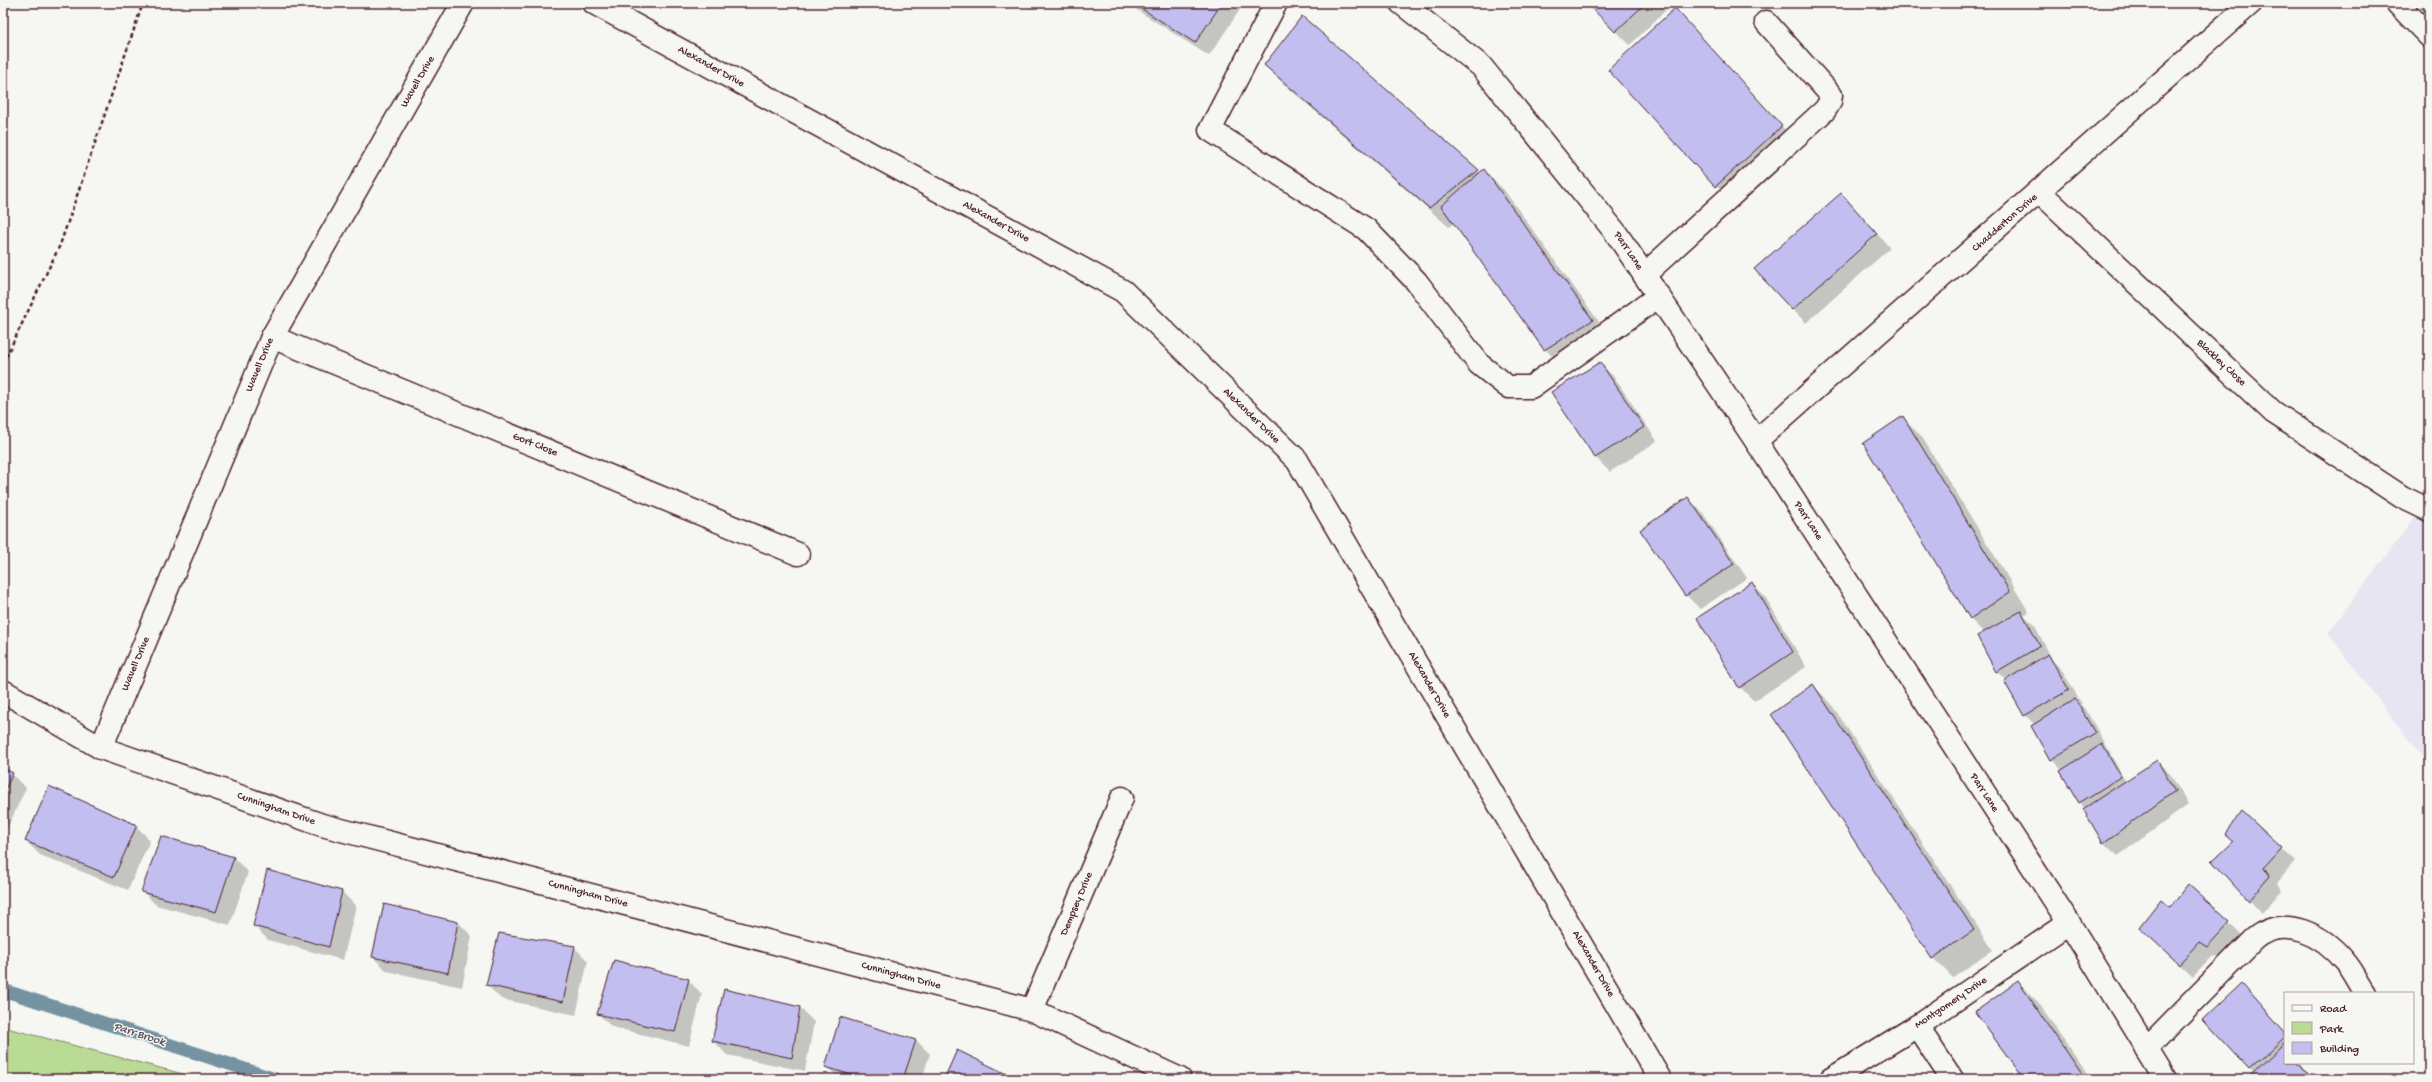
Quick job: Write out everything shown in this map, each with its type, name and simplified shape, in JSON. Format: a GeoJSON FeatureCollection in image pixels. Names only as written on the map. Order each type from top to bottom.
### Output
{"type":"FeatureCollection","features":[{"type":"Feature","properties":{"kind":"street","name":"Wavell Drive"},"geometry":{"type":"LineString","coordinates":[[101,748],[272,337],[463,3]]}},
{"type":"Feature","properties":{"kind":"street","name":"Alexander Drive"},"geometry":{"type":"LineString","coordinates":[[594,3],[1123,291],[1297,460],[1660,1079]]}},
{"type":"Feature","properties":{"kind":"street"},"geometry":{"type":"LineString","coordinates":[[1276,3],[1210,130],[1366,229],[1416,281],[1479,364],[1508,387],[1531,387],[1658,296]]}},
{"type":"Feature","properties":{"kind":"street","name":"Parr Lane"},"geometry":{"type":"LineString","coordinates":[[1401,3],[1481,66],[1616,233],[1756,441],[2069,923],[2165,1079]]}},
{"type":"Feature","properties":{"kind":"street","name":"Chadderton Drive"},"geometry":{"type":"LineString","coordinates":[[1756,441],[2040,192],[2251,3]]}},
{"type":"Feature","properties":{"kind":"street"},"geometry":{"type":"LineString","coordinates":[[2397,3],[2429,36]]}},
{"type":"Feature","properties":{"kind":"street"},"geometry":{"type":"LineString","coordinates":[[1644,275],[1826,110],[1830,102],[1831,95],[1766,22]]}},
{"type":"Feature","properties":{"kind":"street","name":"Blackley Close"},"geometry":{"type":"LineString","coordinates":[[2040,192],[2273,412],[2425,509]]}},
{"type":"Feature","properties":{"kind":"street","name":"Gort Close"},"geometry":{"type":"LineString","coordinates":[[272,337],[798,554]]}},
{"type":"Feature","properties":{"kind":"street","name":"Cunningham Drive"},"geometry":{"type":"LineString","coordinates":[[3,691],[101,748],[322,825],[1032,1010],[1180,1079]]}},
{"type":"Feature","properties":{"kind":"street","name":"Dempsey Drive"},"geometry":{"type":"LineString","coordinates":[[1032,1010],[1122,798]]}},
{"type":"Feature","properties":{"kind":"street","name":"Montgomery Drive"},"geometry":{"type":"LineString","coordinates":[[1831,1079],[1917,1026],[2069,923]]}},
{"type":"Feature","properties":{"kind":"street"},"geometry":{"type":"LineString","coordinates":[[2146,1049],[2254,939],[2263,931],[2275,927],[2287,927],[2310,934],[2331,947],[2346,963],[2364,992]]}},
{"type":"Feature","properties":{"kind":"street"},"geometry":{"type":"LineString","coordinates":[[1917,1026],[1952,1079]]}},
{"type":"Feature","properties":{"kind":"path"},"geometry":{"type":"LineString","coordinates":[[3,363],[60,246],[143,3]]}},
{"type":"Feature","properties":{"kind":"shaded area"},"geometry":{"type":"Polygon","coordinates":[[[2429,499],[2429,766],[2328,633],[2429,499]]]}},
{"type":"Feature","properties":{"kind":"green space"},"geometry":{"type":"Polygon","coordinates":[[[3,1027],[202,1079],[3,1079],[3,1027]]]}},
{"type":"Feature","properties":{"kind":"building"},"geometry":{"type":"Polygon","coordinates":[[[1133,3],[1222,3],[1195,43],[1133,3]]]}},
{"type":"Feature","properties":{"kind":"building"},"geometry":{"type":"Polygon","coordinates":[[[1587,3],[1646,3],[1615,32],[1587,3]]]}},
{"type":"Feature","properties":{"kind":"building"},"geometry":{"type":"Polygon","coordinates":[[[1675,8],[1782,126],[1715,187],[1608,70],[1675,8]]]}},
{"type":"Feature","properties":{"kind":"building"},"geometry":{"type":"Polygon","coordinates":[[[1302,16],[1479,170],[1429,208],[1264,65],[1302,16]]]}},
{"type":"Feature","properties":{"kind":"building"},"geometry":{"type":"Polygon","coordinates":[[[1484,169],[1593,320],[1544,350],[1441,206],[1484,169]]]}},
{"type":"Feature","properties":{"kind":"building"},"geometry":{"type":"Polygon","coordinates":[[[1841,193],[1877,234],[1792,310],[1754,269],[1841,193]]]}},
{"type":"Feature","properties":{"kind":"building"},"geometry":{"type":"Polygon","coordinates":[[[1600,362],[1644,427],[1595,458],[1551,392],[1600,362]]]}},
{"type":"Feature","properties":{"kind":"building"},"geometry":{"type":"Polygon","coordinates":[[[1903,416],[2010,592],[1970,619],[1863,443],[1903,416]]]}},
{"type":"Feature","properties":{"kind":"building"},"geometry":{"type":"Polygon","coordinates":[[[1688,497],[1734,564],[1685,596],[1640,530],[1688,497]]]}},
{"type":"Feature","properties":{"kind":"building"},"geometry":{"type":"Polygon","coordinates":[[[1752,582],[1793,652],[1739,688],[1697,618],[1752,582]]]}},
{"type":"Feature","properties":{"kind":"building"},"geometry":{"type":"Polygon","coordinates":[[[2021,611],[2040,646],[1996,672],[1977,636],[2021,611]]]}},
{"type":"Feature","properties":{"kind":"building"},"geometry":{"type":"Polygon","coordinates":[[[2048,654],[2069,690],[2024,716],[2004,681],[2048,654]]]}},
{"type":"Feature","properties":{"kind":"building"},"geometry":{"type":"Polygon","coordinates":[[[1813,684],[1974,930],[1932,959],[1771,714],[1813,684]]]}},
{"type":"Feature","properties":{"kind":"building"},"geometry":{"type":"Polygon","coordinates":[[[2075,699],[2095,733],[2050,760],[2031,726],[2075,699]]]}},
{"type":"Feature","properties":{"kind":"building"},"geometry":{"type":"Polygon","coordinates":[[[2102,744],[2121,777],[2079,803],[2060,771],[2102,744]]]}},
{"type":"Feature","properties":{"kind":"building"},"geometry":{"type":"Polygon","coordinates":[[[2157,760],[2175,791],[2103,843],[2083,809],[2157,760]]]}},
{"type":"Feature","properties":{"kind":"building"},"geometry":{"type":"Polygon","coordinates":[[[3,768],[13,773],[3,794],[3,768]]]}},
{"type":"Feature","properties":{"kind":"building"},"geometry":{"type":"Polygon","coordinates":[[[49,786],[137,825],[114,877],[25,841],[49,786]]]}},
{"type":"Feature","properties":{"kind":"building"},"geometry":{"type":"Polygon","coordinates":[[[2242,811],[2282,848],[2264,868],[2269,876],[2248,901],[2212,861],[2233,841],[2225,834],[2242,811]]]}},
{"type":"Feature","properties":{"kind":"building"},"geometry":{"type":"Polygon","coordinates":[[[161,836],[234,857],[216,912],[141,892],[161,836]]]}},
{"type":"Feature","properties":{"kind":"building"},"geometry":{"type":"Polygon","coordinates":[[[267,870],[342,891],[329,947],[253,926],[267,870]]]}},
{"type":"Feature","properties":{"kind":"building"},"geometry":{"type":"Polygon","coordinates":[[[2188,884],[2230,922],[2207,947],[2199,942],[2179,964],[2139,927],[2161,899],[2170,907],[2188,884]]]}},
{"type":"Feature","properties":{"kind":"building"},"geometry":{"type":"Polygon","coordinates":[[[384,904],[458,922],[448,973],[372,957],[384,904]]]}},
{"type":"Feature","properties":{"kind":"building"},"geometry":{"type":"Polygon","coordinates":[[[499,933],[575,946],[563,1002],[486,985],[499,933]]]}},
{"type":"Feature","properties":{"kind":"building"},"geometry":{"type":"Polygon","coordinates":[[[614,960],[689,979],[675,1032],[597,1014],[614,960]]]}},
{"type":"Feature","properties":{"kind":"building"},"geometry":{"type":"Polygon","coordinates":[[[2018,981],[2085,1079],[2024,1079],[1975,1012],[2018,981]]]}},
{"type":"Feature","properties":{"kind":"building"},"geometry":{"type":"Polygon","coordinates":[[[2242,983],[2284,1031],[2284,1038],[2249,1070],[2203,1020],[2242,983]]]}},
{"type":"Feature","properties":{"kind":"building"},"geometry":{"type":"Polygon","coordinates":[[[724,989],[800,1007],[792,1058],[712,1041],[724,989]]]}},
{"type":"Feature","properties":{"kind":"building"},"geometry":{"type":"Polygon","coordinates":[[[840,1017],[916,1040],[903,1079],[865,1079],[825,1067],[840,1017]]]}},
{"type":"Feature","properties":{"kind":"building"},"geometry":{"type":"Polygon","coordinates":[[[2284,1043],[2284,1064],[2301,1064],[2312,1079],[2247,1079],[2284,1043]]]}},
{"type":"Feature","properties":{"kind":"building"},"geometry":{"type":"Polygon","coordinates":[[[957,1050],[1017,1079],[944,1079],[957,1050]]]}},
{"type":"Feature","properties":{"kind":"waterway","name":"Parr Brook"},"geometry":{"type":"LineString","coordinates":[[3,990],[275,1079]]}}]}
